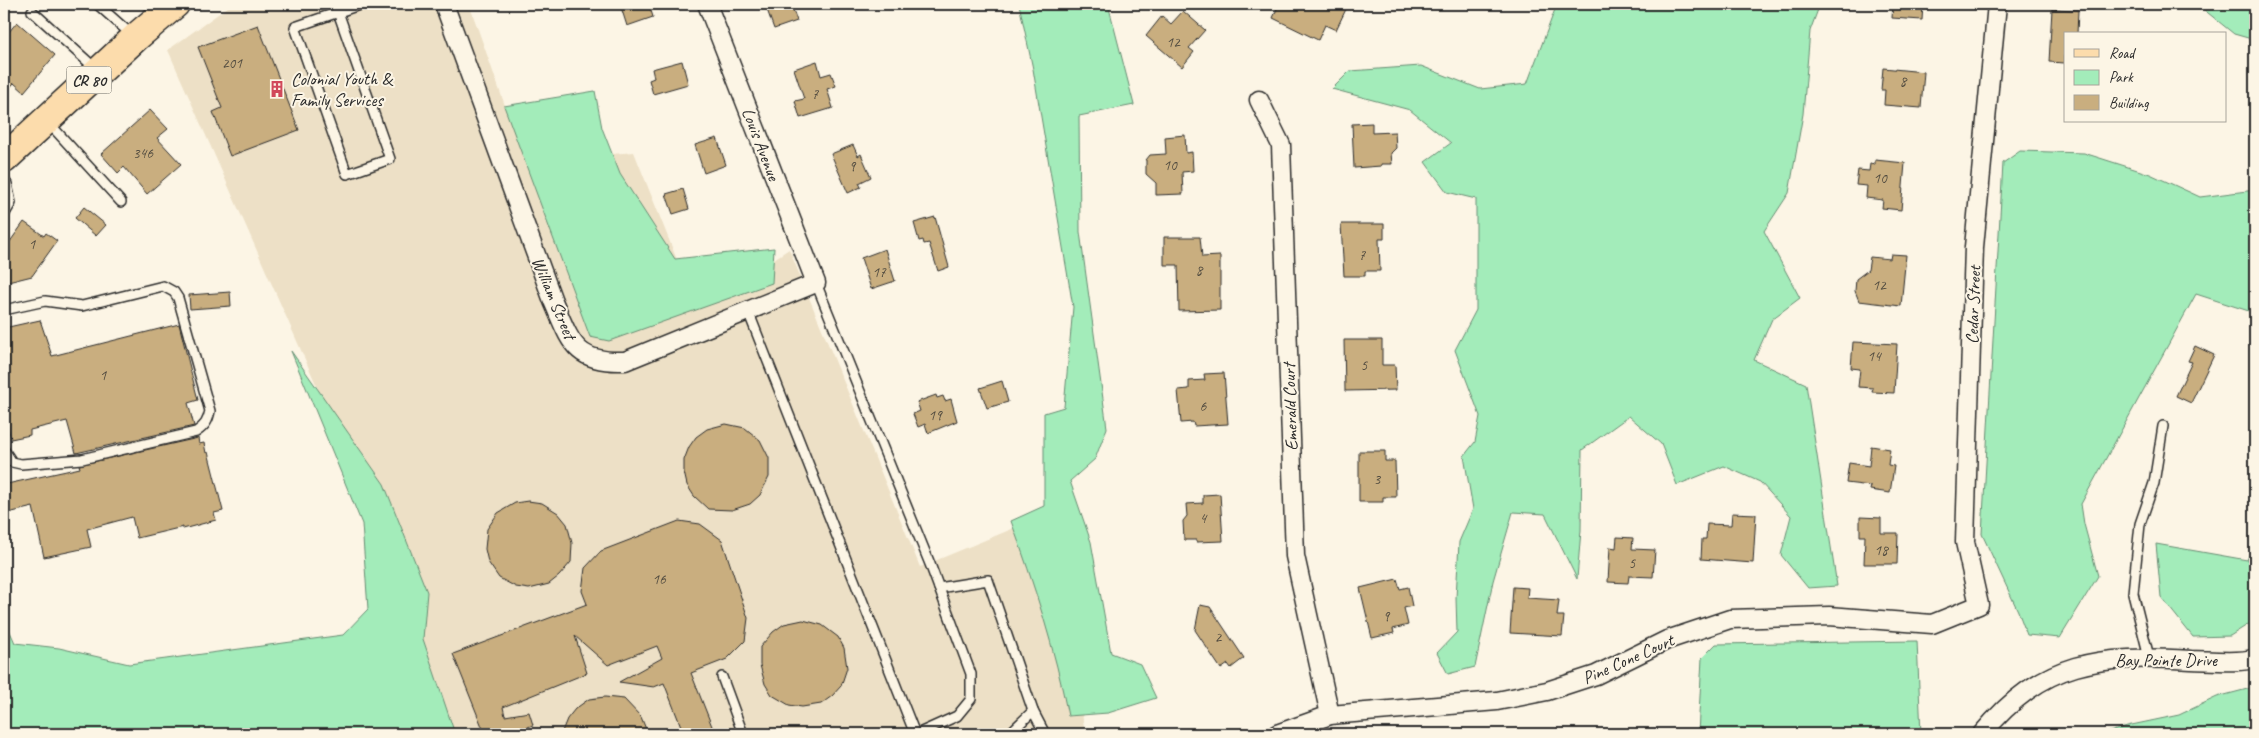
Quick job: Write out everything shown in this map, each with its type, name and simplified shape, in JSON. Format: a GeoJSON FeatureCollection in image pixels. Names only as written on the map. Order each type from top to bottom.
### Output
{"type":"FeatureCollection","features":[{"type":"Feature","properties":{"kind":"main road","name":"CR 80"},"geometry":{"type":"LineString","coordinates":[[4,159],[171,5]]}},
{"type":"Feature","properties":{"kind":"street","name":"William Street"},"geometry":{"type":"LineString","coordinates":[[444,4],[553,301],[572,344],[584,354],[603,362],[625,361],[816,283]]}},
{"type":"Feature","properties":{"kind":"street","name":"Louis Avenue"},"geometry":{"type":"LineString","coordinates":[[707,4],[816,283]]}},
{"type":"Feature","properties":{"kind":"street","name":"Cedar Street"},"geometry":{"type":"LineString","coordinates":[[1979,606],[1965,542],[1974,247],[1997,4]]}},
{"type":"Feature","properties":{"kind":"street","name":"Emerald Court"},"geometry":{"type":"LineString","coordinates":[[1259,100],[1281,145],[1295,556],[1330,715]]}},
{"type":"Feature","properties":{"kind":"street","name":"Pine Cone Court"},"geometry":{"type":"LineString","coordinates":[[1277,734],[1330,715],[1497,701],[1547,691],[1596,675],[1667,640],[1730,619],[1828,616],[1932,624],[1979,606]]}},
{"type":"Feature","properties":{"kind":"street","name":"Bay Pointe Drive"},"geometry":{"type":"LineString","coordinates":[[1982,734],[2000,713],[2036,682],[2076,666],[2116,658],[2149,657],[2212,661],[2255,658]]}},
{"type":"Feature","properties":{"kind":"lane"},"geometry":{"type":"LineString","coordinates":[[97,4],[135,38]]}},
{"type":"Feature","properties":{"kind":"lane"},"geometry":{"type":"LineString","coordinates":[[338,12],[390,159],[347,174],[295,27],[338,12],[362,4]]}},
{"type":"Feature","properties":{"kind":"lane"},"geometry":{"type":"LineString","coordinates":[[32,11],[98,71]]}},
{"type":"Feature","properties":{"kind":"lane"},"geometry":{"type":"LineString","coordinates":[[46,120],[121,202]]}},
{"type":"Feature","properties":{"kind":"lane"},"geometry":{"type":"LineString","coordinates":[[4,180],[8,184],[11,203],[4,215]]}},
{"type":"Feature","properties":{"kind":"lane"},"geometry":{"type":"LineString","coordinates":[[748,311],[916,734],[957,716],[971,699],[971,674],[939,588],[816,283]]}},
{"type":"Feature","properties":{"kind":"lane"},"geometry":{"type":"LineString","coordinates":[[4,310],[45,301],[82,306],[163,286],[174,292],[178,298],[210,411],[204,427],[196,432],[82,459],[21,464],[12,462],[4,450]]}},
{"type":"Feature","properties":{"kind":"lane"},"geometry":{"type":"LineString","coordinates":[[2149,657],[2133,593],[2140,524],[2154,483],[2163,426]]}},
{"type":"Feature","properties":{"kind":"lane"},"geometry":{"type":"LineString","coordinates":[[939,588],[988,580],[1033,711],[1045,734]]}},
{"type":"Feature","properties":{"kind":"lane"},"geometry":{"type":"LineString","coordinates":[[722,677],[743,734]]}},
{"type":"Feature","properties":{"kind":"lane"},"geometry":{"type":"LineString","coordinates":[[1009,734],[1033,711]]}},
{"type":"Feature","properties":{"kind":"shaded area"},"geometry":{"type":"Polygon","coordinates":[[[232,4],[469,4],[525,162],[634,152],[697,310],[789,249],[920,567],[1053,512],[1085,734],[446,734],[343,445],[168,50],[232,4]]]}},
{"type":"Feature","properties":{"kind":"green space"},"geometry":{"type":"Polygon","coordinates":[[[1019,4],[1108,4],[1134,105],[1079,116],[1080,232],[1107,428],[1095,459],[1070,481],[1091,542],[1111,653],[1140,664],[1156,698],[1108,713],[1068,716],[1057,666],[1043,617],[1011,521],[1044,506],[1044,413],[1064,407],[1073,307],[1033,69],[1019,4]]]}},
{"type":"Feature","properties":{"kind":"green space"},"geometry":{"type":"Polygon","coordinates":[[[1557,4],[1820,4],[1810,31],[1803,114],[1789,193],[1764,231],[1800,298],[1772,319],[1754,360],[1806,384],[1837,586],[1808,588],[1781,555],[1791,516],[1760,482],[1724,466],[1677,485],[1661,444],[1629,416],[1582,450],[1581,530],[1577,579],[1545,514],[1513,512],[1493,581],[1475,667],[1448,674],[1437,653],[1457,632],[1456,598],[1459,542],[1473,509],[1464,456],[1475,442],[1480,416],[1455,350],[1476,310],[1476,199],[1447,192],[1425,162],[1451,143],[1410,110],[1332,89],[1350,71],[1421,66],[1480,89],[1527,84],[1557,4]]]}},
{"type":"Feature","properties":{"kind":"green space"},"geometry":{"type":"Polygon","coordinates":[[[2197,4],[2255,4],[2255,40],[2234,34],[2197,4]]]}},
{"type":"Feature","properties":{"kind":"green space"},"geometry":{"type":"Polygon","coordinates":[[[595,91],[602,128],[620,174],[675,259],[774,248],[772,283],[609,341],[590,337],[504,106],[595,91]]]}},
{"type":"Feature","properties":{"kind":"green space"},"geometry":{"type":"Polygon","coordinates":[[[2020,151],[2084,153],[2150,174],[2200,197],[2255,190],[2255,313],[2196,294],[2081,504],[2084,524],[2098,576],[2060,638],[2027,635],[2018,611],[1982,534],[2003,163],[2020,151]]]}},
{"type":"Feature","properties":{"kind":"green space"},"geometry":{"type":"Polygon","coordinates":[[[291,351],[384,484],[427,592],[423,639],[455,734],[4,734],[4,618],[15,643],[59,648],[129,664],[343,635],[368,609],[362,524],[291,351]]]}},
{"type":"Feature","properties":{"kind":"green space"},"geometry":{"type":"Polygon","coordinates":[[[2255,542],[2255,620],[2230,636],[2193,637],[2161,597],[2156,544],[2247,560],[2255,542]]]}},
{"type":"Feature","properties":{"kind":"green space"},"geometry":{"type":"Polygon","coordinates":[[[1917,641],[1921,734],[1698,734],[1702,658],[1716,644],[1917,641]]]}},
{"type":"Feature","properties":{"kind":"green space"},"geometry":{"type":"Polygon","coordinates":[[[2255,687],[2255,734],[2104,734],[2127,726],[2179,715],[2217,697],[2255,687]]]}},
{"type":"Feature","properties":{"kind":"building"},"geometry":{"type":"Polygon","coordinates":[[[620,4],[649,4],[653,17],[627,26],[620,4]]]}},
{"type":"Feature","properties":{"kind":"building"},"geometry":{"type":"Polygon","coordinates":[[[765,4],[791,4],[797,21],[774,29],[765,4]]]}},
{"type":"Feature","properties":{"kind":"building"},"geometry":{"type":"Polygon","coordinates":[[[1279,4],[1340,4],[1347,7],[1336,30],[1325,25],[1318,40],[1273,18],[1279,4]]]}},
{"type":"Feature","properties":{"kind":"building"},"geometry":{"type":"Polygon","coordinates":[[[1893,4],[1923,4],[1922,20],[1892,18],[1893,4]]]}},
{"type":"Feature","properties":{"kind":"building"},"geometry":{"type":"Polygon","coordinates":[[[2052,9],[2078,10],[2077,32],[2064,32],[2064,63],[2049,62],[2052,9]]]}},
{"type":"Feature","properties":{"kind":"building"},"geometry":{"type":"Polygon","coordinates":[[[1183,11],[1205,30],[1189,48],[1194,52],[1182,67],[1146,36],[1162,16],[1171,24],[1183,11]]]}},
{"type":"Feature","properties":{"kind":"building"},"geometry":{"type":"Polygon","coordinates":[[[17,22],[55,55],[24,92],[14,83],[4,94],[4,38],[17,22]]]}},
{"type":"Feature","properties":{"kind":"building","name":"Colonial Youth & Family Services"},"geometry":{"type":"Polygon","coordinates":[[[258,25],[299,130],[230,156],[213,112],[222,108],[198,47],[258,25]]]}},
{"type":"Feature","properties":{"kind":"building"},"geometry":{"type":"Polygon","coordinates":[[[682,61],[688,84],[653,94],[649,80],[654,78],[652,69],[682,61]]]}},
{"type":"Feature","properties":{"kind":"building"},"geometry":{"type":"Polygon","coordinates":[[[817,61],[821,76],[831,73],[836,86],[827,89],[833,108],[800,118],[795,101],[804,99],[794,69],[817,61]]]}},
{"type":"Feature","properties":{"kind":"building"},"geometry":{"type":"Polygon","coordinates":[[[1883,68],[1924,72],[1921,108],[1884,105],[1885,90],[1881,90],[1883,68]]]}},
{"type":"Feature","properties":{"kind":"building"},"geometry":{"type":"Polygon","coordinates":[[[150,110],[168,129],[157,138],[181,164],[147,194],[124,167],[118,173],[101,154],[150,110]]]}},
{"type":"Feature","properties":{"kind":"building"},"geometry":{"type":"Polygon","coordinates":[[[1372,123],[1372,133],[1395,132],[1396,148],[1391,153],[1392,164],[1354,168],[1352,124],[1372,123]]]}},
{"type":"Feature","properties":{"kind":"building"},"geometry":{"type":"Polygon","coordinates":[[[1185,135],[1186,153],[1192,152],[1193,171],[1182,172],[1183,194],[1156,195],[1156,183],[1146,174],[1146,160],[1150,155],[1166,154],[1165,137],[1185,135]]]}},
{"type":"Feature","properties":{"kind":"building"},"geometry":{"type":"Polygon","coordinates":[[[717,138],[726,165],[704,173],[695,145],[717,138]]]}},
{"type":"Feature","properties":{"kind":"building"},"geometry":{"type":"Polygon","coordinates":[[[853,145],[858,156],[861,154],[871,177],[859,183],[861,187],[848,193],[831,154],[853,145]]]}},
{"type":"Feature","properties":{"kind":"building"},"geometry":{"type":"Polygon","coordinates":[[[1875,160],[1905,163],[1901,210],[1882,208],[1883,200],[1866,198],[1867,186],[1856,185],[1858,170],[1869,171],[1870,164],[1875,165],[1875,160]]]}},
{"type":"Feature","properties":{"kind":"building"},"geometry":{"type":"Polygon","coordinates":[[[683,189],[689,209],[673,214],[666,194],[683,189]]]}},
{"type":"Feature","properties":{"kind":"building"},"geometry":{"type":"Polygon","coordinates":[[[84,207],[106,225],[96,236],[75,218],[84,207]]]}},
{"type":"Feature","properties":{"kind":"building"},"geometry":{"type":"Polygon","coordinates":[[[935,217],[949,267],[938,271],[929,243],[924,244],[923,240],[919,241],[914,223],[935,217]]]}},
{"type":"Feature","properties":{"kind":"building"},"geometry":{"type":"Polygon","coordinates":[[[24,222],[44,236],[46,233],[57,241],[32,276],[4,283],[4,250],[24,222]]]}},
{"type":"Feature","properties":{"kind":"building"},"geometry":{"type":"Polygon","coordinates":[[[1341,224],[1384,224],[1384,239],[1379,239],[1380,271],[1365,271],[1365,276],[1344,276],[1341,224]]]}},
{"type":"Feature","properties":{"kind":"building"},"geometry":{"type":"Polygon","coordinates":[[[1164,237],[1200,237],[1202,257],[1220,256],[1220,310],[1179,311],[1178,265],[1164,265],[1164,237]]]}},
{"type":"Feature","properties":{"kind":"building"},"geometry":{"type":"Polygon","coordinates":[[[885,249],[895,281],[871,289],[861,258],[885,249]]]}},
{"type":"Feature","properties":{"kind":"building"},"geometry":{"type":"Polygon","coordinates":[[[1891,254],[1906,255],[1901,306],[1859,301],[1855,291],[1856,279],[1868,270],[1870,257],[1890,259],[1891,254]]]}},
{"type":"Feature","properties":{"kind":"building"},"geometry":{"type":"Polygon","coordinates":[[[230,292],[231,306],[190,309],[189,295],[230,292]]]}},
{"type":"Feature","properties":{"kind":"building"},"geometry":{"type":"Polygon","coordinates":[[[40,320],[52,356],[179,324],[198,400],[188,403],[194,426],[76,453],[67,421],[30,430],[30,435],[11,439],[4,411],[4,328],[40,320]]]}},
{"type":"Feature","properties":{"kind":"building"},"geometry":{"type":"Polygon","coordinates":[[[1344,340],[1382,340],[1382,365],[1395,365],[1396,390],[1345,391],[1344,340]]]}},
{"type":"Feature","properties":{"kind":"building"},"geometry":{"type":"Polygon","coordinates":[[[1853,342],[1897,344],[1894,393],[1872,392],[1873,388],[1858,387],[1860,369],[1851,368],[1853,342]]]}},
{"type":"Feature","properties":{"kind":"building"},"geometry":{"type":"Polygon","coordinates":[[[2195,346],[2214,355],[2191,403],[2176,396],[2192,362],[2188,361],[2195,346]]]}},
{"type":"Feature","properties":{"kind":"building"},"geometry":{"type":"Polygon","coordinates":[[[1224,373],[1228,424],[1194,426],[1193,422],[1181,423],[1178,390],[1189,389],[1189,381],[1205,380],[1204,374],[1224,373]]]}},
{"type":"Feature","properties":{"kind":"building"},"geometry":{"type":"Polygon","coordinates":[[[1002,381],[1008,402],[987,408],[980,388],[1002,381]]]}},
{"type":"Feature","properties":{"kind":"building"},"geometry":{"type":"Polygon","coordinates":[[[936,395],[937,398],[943,396],[945,401],[951,399],[957,421],[928,433],[925,424],[918,427],[913,414],[920,411],[917,402],[936,395]]]}},
{"type":"Feature","properties":{"kind":"building"},"geometry":{"type":"Polygon","coordinates":[[[726,424],[745,428],[760,440],[769,458],[769,477],[760,495],[750,504],[732,510],[708,509],[694,496],[687,485],[684,460],[689,447],[696,437],[707,429],[726,424]]]}},
{"type":"Feature","properties":{"kind":"building"},"geometry":{"type":"Polygon","coordinates":[[[198,438],[199,444],[204,443],[206,453],[208,452],[223,511],[214,513],[216,520],[137,538],[132,517],[87,529],[91,547],[44,557],[33,507],[8,513],[4,495],[4,486],[7,484],[80,468],[79,465],[198,438]]]}},
{"type":"Feature","properties":{"kind":"building"},"geometry":{"type":"Polygon","coordinates":[[[1871,446],[1890,449],[1888,465],[1894,466],[1890,493],[1870,490],[1871,486],[1846,483],[1849,463],[1869,466],[1871,446]]]}},
{"type":"Feature","properties":{"kind":"building"},"geometry":{"type":"Polygon","coordinates":[[[1359,451],[1385,451],[1385,461],[1395,461],[1396,497],[1383,497],[1383,502],[1359,502],[1359,451]]]}},
{"type":"Feature","properties":{"kind":"building"},"geometry":{"type":"Polygon","coordinates":[[[1220,494],[1223,541],[1196,542],[1196,540],[1184,540],[1183,521],[1187,516],[1186,504],[1203,503],[1203,495],[1220,494]]]}},
{"type":"Feature","properties":{"kind":"building"},"geometry":{"type":"Polygon","coordinates":[[[528,501],[542,503],[558,513],[567,524],[572,543],[571,562],[559,576],[549,584],[529,589],[516,587],[499,578],[488,562],[485,549],[487,529],[498,513],[515,503],[528,501]]]}},
{"type":"Feature","properties":{"kind":"building"},"geometry":{"type":"Polygon","coordinates":[[[1732,513],[1756,514],[1753,563],[1701,559],[1702,539],[1706,539],[1707,524],[1731,525],[1732,513]]]}},
{"type":"Feature","properties":{"kind":"building"},"geometry":{"type":"Polygon","coordinates":[[[1860,517],[1881,518],[1881,533],[1898,533],[1897,564],[1864,564],[1865,536],[1860,536],[1860,517]]]}},
{"type":"Feature","properties":{"kind":"building"},"geometry":{"type":"Polygon","coordinates":[[[679,521],[700,524],[722,540],[748,618],[745,641],[727,659],[691,673],[715,734],[684,734],[664,683],[654,687],[619,682],[662,658],[657,646],[608,665],[575,636],[587,673],[503,707],[505,716],[529,712],[533,725],[518,731],[519,734],[485,734],[453,654],[587,604],[582,591],[585,568],[601,551],[679,521]]]}},
{"type":"Feature","properties":{"kind":"building"},"geometry":{"type":"Polygon","coordinates":[[[1617,537],[1633,538],[1632,549],[1655,550],[1653,577],[1629,576],[1628,583],[1608,582],[1610,547],[1616,548],[1617,537]]]}},
{"type":"Feature","properties":{"kind":"building"},"geometry":{"type":"Polygon","coordinates":[[[1397,579],[1400,589],[1408,587],[1412,606],[1404,608],[1408,625],[1393,629],[1394,633],[1372,638],[1360,588],[1397,579]]]}},
{"type":"Feature","properties":{"kind":"building"},"geometry":{"type":"Polygon","coordinates":[[[1513,587],[1528,588],[1527,598],[1559,600],[1557,616],[1564,616],[1562,636],[1510,633],[1513,587]]]}},
{"type":"Feature","properties":{"kind":"building"},"geometry":{"type":"Polygon","coordinates":[[[1200,605],[1210,607],[1244,658],[1231,668],[1228,664],[1221,669],[1195,630],[1200,605]]]}},
{"type":"Feature","properties":{"kind":"building"},"geometry":{"type":"Polygon","coordinates":[[[803,620],[822,625],[838,637],[844,648],[847,668],[841,686],[832,696],[821,704],[802,707],[789,705],[772,695],[765,684],[760,665],[760,647],[773,632],[784,624],[803,620]]]}},
{"type":"Feature","properties":{"kind":"building"},"geometry":{"type":"Polygon","coordinates":[[[605,697],[624,699],[641,717],[648,734],[561,734],[567,719],[575,709],[589,699],[605,697]]]}},
{"type":"Feature","properties":{"kind":"place","name":"Colonial Youth & Family Services"},"geometry":{"type":"Point","coordinates":[277,89]}}]}
